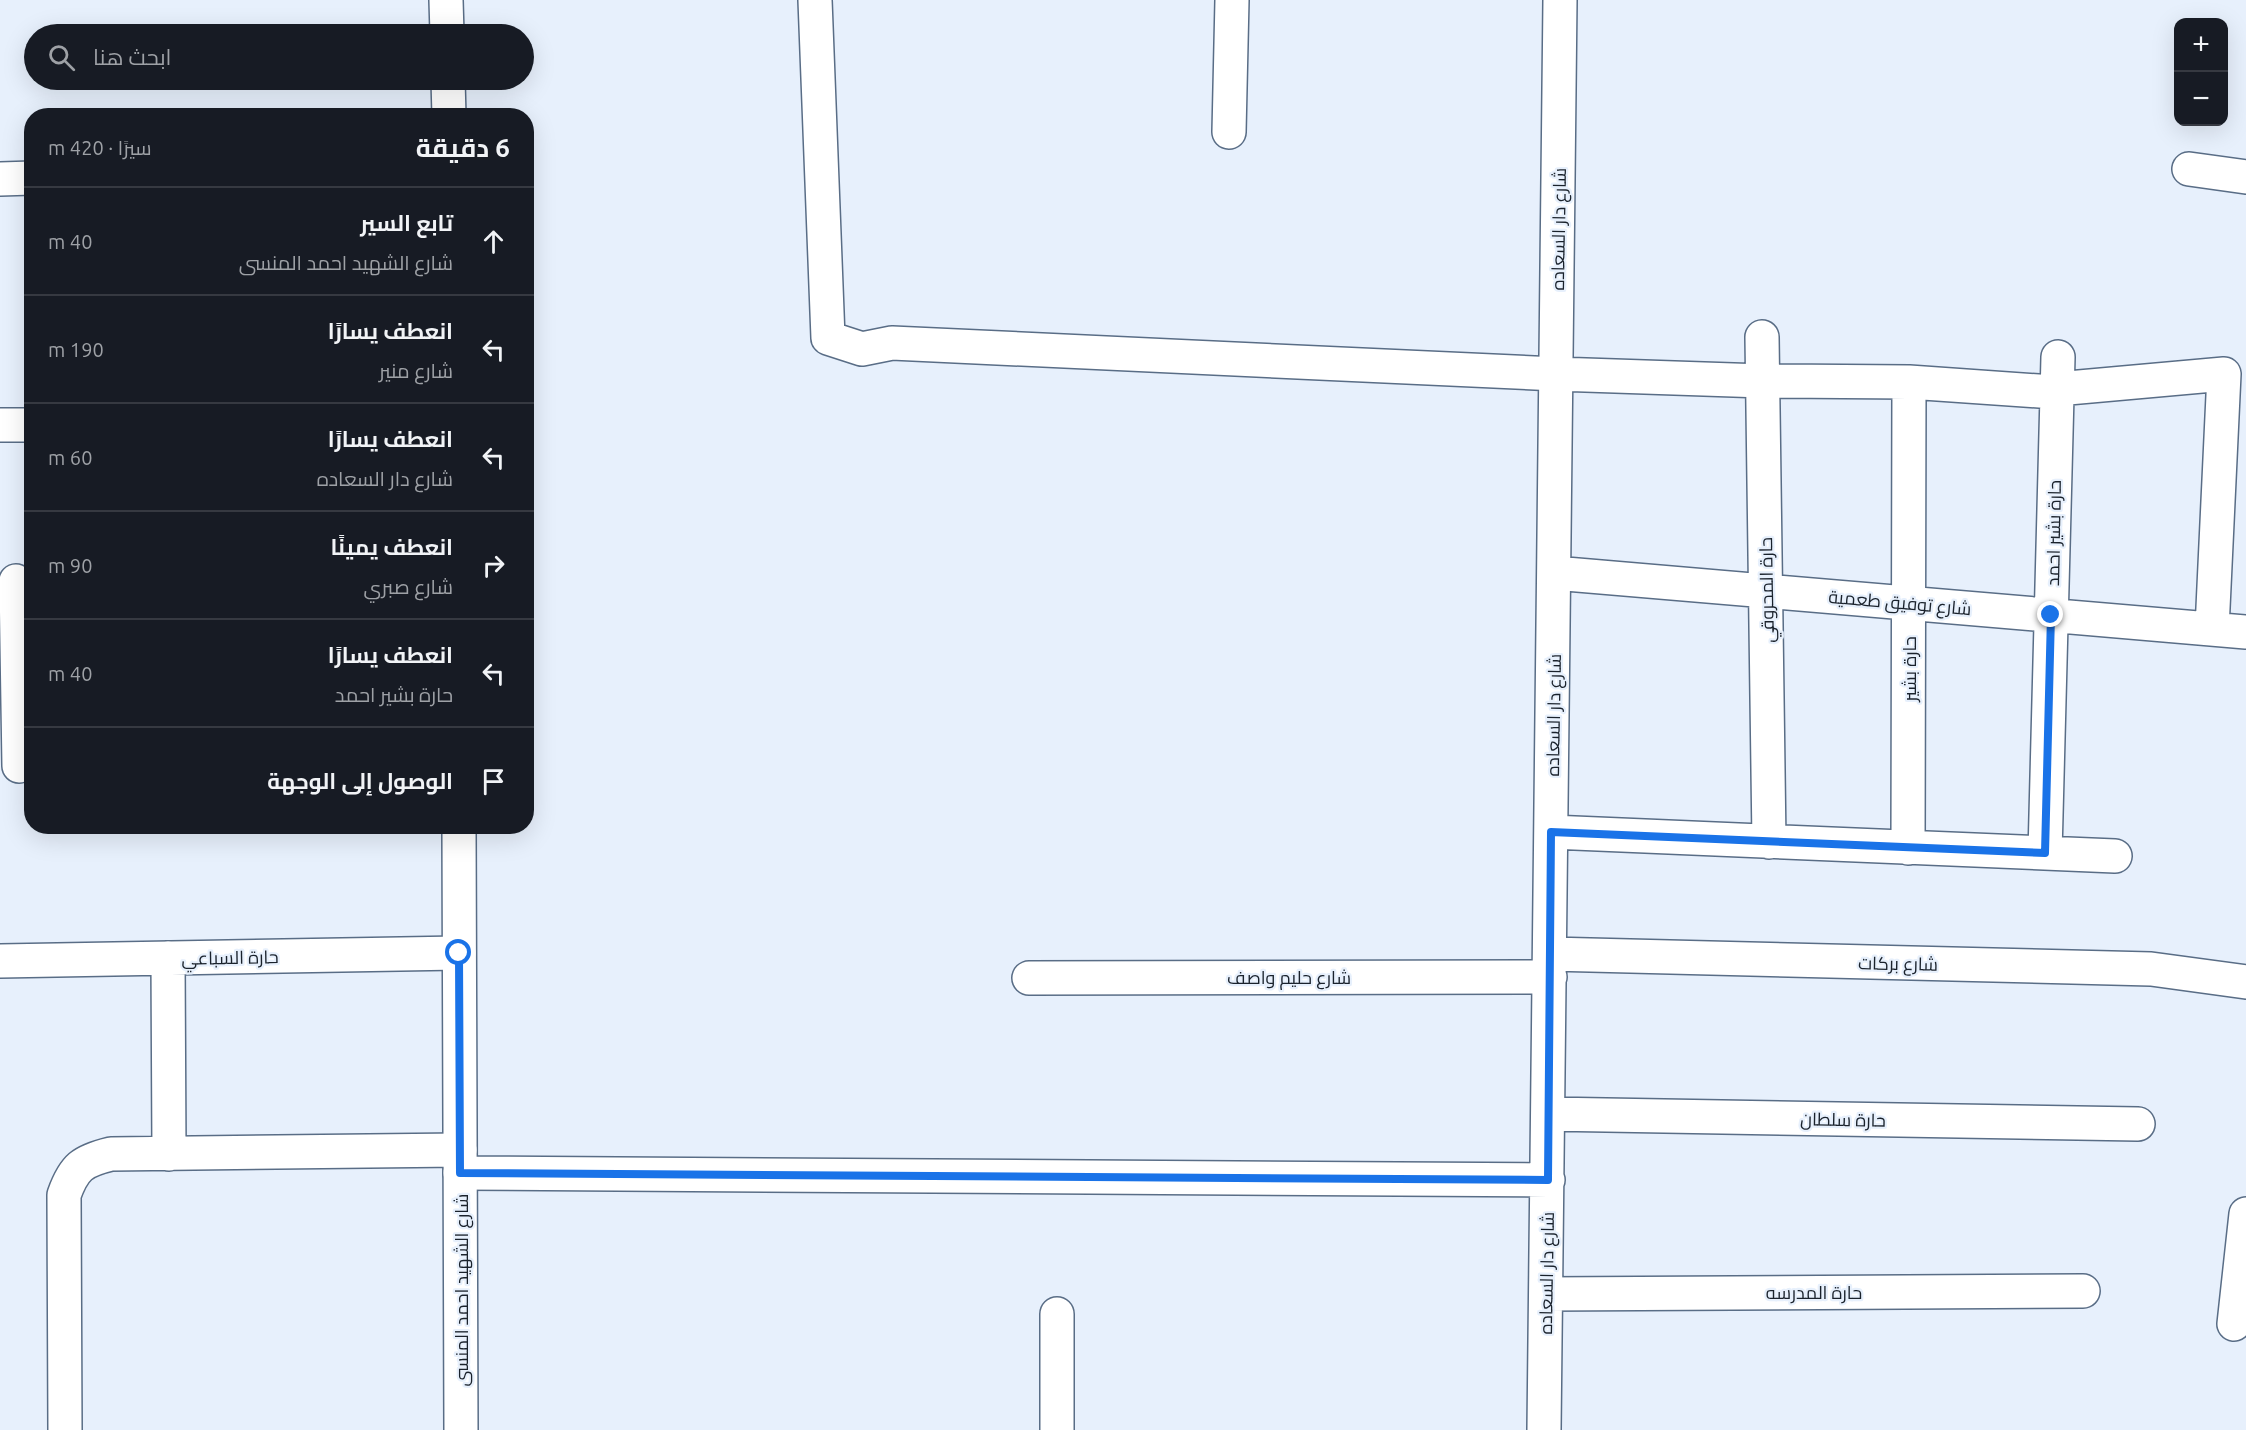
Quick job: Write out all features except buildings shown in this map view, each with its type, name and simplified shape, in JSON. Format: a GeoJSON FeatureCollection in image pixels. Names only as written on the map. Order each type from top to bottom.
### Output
{"type":"FeatureCollection","features":[{"type":"Feature","properties":{"kind":"street"},"geometry":{"type":"LineString","coordinates":[[446,0],[447,24]]}},
{"type":"Feature","properties":{"kind":"street"},"geometry":{"type":"LineString","coordinates":[[816,0],[828,338],[862,349],[892,343],[1556,374],[1763,381],[1910,382],[2053,392],[2224,374],[2212,629]]}},
{"type":"Feature","properties":{"kind":"street"},"geometry":{"type":"LineString","coordinates":[[1229,132],[1232,0]]}},
{"type":"Feature","properties":{"kind":"street","name":"شارع دار السعاده"},"geometry":{"type":"LineString","coordinates":[[1545,1430],[1560,0]]}},
{"type":"Feature","properties":{"kind":"street"},"geometry":{"type":"LineString","coordinates":[[448,90],[449,108]]}},
{"type":"Feature","properties":{"kind":"street"},"geometry":{"type":"LineString","coordinates":[[2189,169],[2246,177]]}},
{"type":"Feature","properties":{"kind":"street"},"geometry":{"type":"LineString","coordinates":[[0,179],[24,178]]}},
{"type":"Feature","properties":{"kind":"street","name":"حارة المحروقي"},"geometry":{"type":"LineString","coordinates":[[1762,337],[1769,842]]}},
{"type":"Feature","properties":{"kind":"street","name":"حارة بشير احمد"},"geometry":{"type":"LineString","coordinates":[[2045,853],[2058,357]]}},
{"type":"Feature","properties":{"kind":"street","name":"حارة بشير"},"geometry":{"type":"LineString","coordinates":[[1908,848],[1910,382]]}},
{"type":"Feature","properties":{"kind":"street"},"geometry":{"type":"LineString","coordinates":[[0,425],[24,425]]}},
{"type":"Feature","properties":{"kind":"street","name":"شارع توفيق طعمية"},"geometry":{"type":"LineString","coordinates":[[1554,573],[2246,632]]}},
{"type":"Feature","properties":{"kind":"street"},"geometry":{"type":"LineString","coordinates":[[16,580],[19,766]]}},
{"type":"Feature","properties":{"kind":"street"},"geometry":{"type":"LineString","coordinates":[[1551,832],[2115,856]]}},
{"type":"Feature","properties":{"kind":"street","name":"شارع الشهيد احمد المنسى"},"geometry":{"type":"LineString","coordinates":[[459,834],[461,1430]]}},
{"type":"Feature","properties":{"kind":"street","name":"حارة السباعي"},"geometry":{"type":"LineString","coordinates":[[0,961],[459,953]]}},
{"type":"Feature","properties":{"kind":"street"},"geometry":{"type":"LineString","coordinates":[[168,958],[169,1154]]}},
{"type":"Feature","properties":{"kind":"street","name":"شارع حليم واصف"},"geometry":{"type":"LineString","coordinates":[[1029,978],[1550,966]]}},
{"type":"Feature","properties":{"kind":"street","name":"شارع بركات"},"geometry":{"type":"LineString","coordinates":[[1550,966],[2151,969],[2246,982]]}},
{"type":"Feature","properties":{"kind":"street","name":"حارة سلطان"},"geometry":{"type":"LineString","coordinates":[[1548,1114],[2138,1125]]}},
{"type":"Feature","properties":{"kind":"street"},"geometry":{"type":"LineString","coordinates":[[65,1430],[64,1195],[72,1174],[89,1159],[111,1154],[1548,1180]]}},
{"type":"Feature","properties":{"kind":"street"},"geometry":{"type":"LineString","coordinates":[[2234,1324],[2246,1214]]}},
{"type":"Feature","properties":{"kind":"street","name":"حارة المدرسه"},"geometry":{"type":"LineString","coordinates":[[1546,1294],[2083,1291]]}},
{"type":"Feature","properties":{"kind":"street"},"geometry":{"type":"LineString","coordinates":[[1057,1314],[1057,1430]]}},
{"type":"Feature","properties":{"kind":"route"},"geometry":{"type":"LineString","coordinates":[[459,953],[460,1173],[1548,1180],[1551,832],[2045,853],[2051,615]]}}]}
